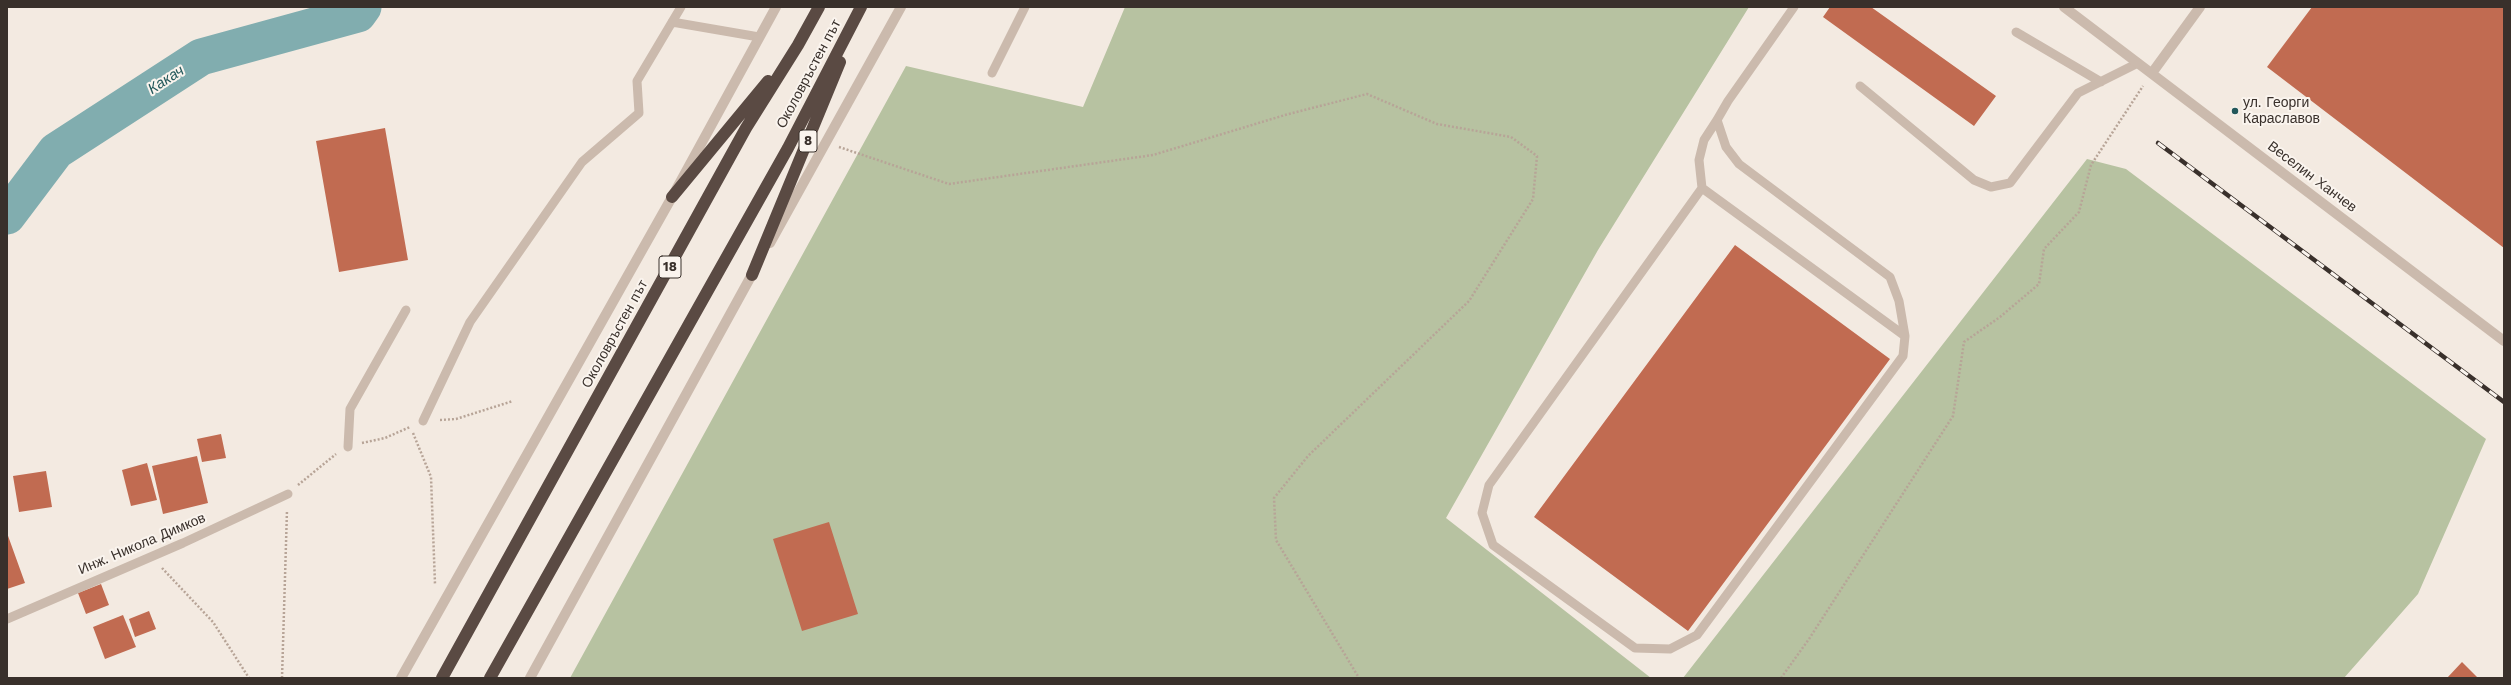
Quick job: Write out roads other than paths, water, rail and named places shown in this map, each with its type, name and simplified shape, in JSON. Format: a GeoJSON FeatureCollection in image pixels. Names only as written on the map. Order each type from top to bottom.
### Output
{"type":"FeatureCollection","features":[{"type":"Feature","properties":{"kind":"highway","name":"Околовръстен път"},"geometry":{"type":"LineString","coordinates":[[442,678],[746,128],[798,45],[819,7]]}},
{"type":"Feature","properties":{"kind":"highway","name":"Околовръстен път"},"geometry":{"type":"LineString","coordinates":[[490,678],[788,148],[862,7]]}},
{"type":"Feature","properties":{"kind":"highway","name":"8"},"geometry":{"type":"LineString","coordinates":[[752,275],[862,7]]}},
{"type":"Feature","properties":{"kind":"highway"},"geometry":{"type":"LineString","coordinates":[[672,197],[798,45]]}},
{"type":"Feature","properties":{"kind":"street"},"geometry":{"type":"LineString","coordinates":[[401,678],[672,197],[776,7]]}},
{"type":"Feature","properties":{"kind":"street"},"geometry":{"type":"LineString","coordinates":[[752,275],[901,7]]}},
{"type":"Feature","properties":{"kind":"street","name":"Веселин Ханчев"},"geometry":{"type":"LineString","coordinates":[[2064,7],[2504,341]]}},
{"type":"Feature","properties":{"kind":"street"},"geometry":{"type":"LineString","coordinates":[[2152,73],[2200,7]]}},
{"type":"Feature","properties":{"kind":"street","name":"8"},"geometry":{"type":"LineString","coordinates":[[530,678],[752,275]]}},
{"type":"Feature","properties":{"kind":"lane"},"geometry":{"type":"LineString","coordinates":[[423,421],[470,322],[582,162],[639,113],[637,80],[681,7]]}},
{"type":"Feature","properties":{"kind":"lane"},"geometry":{"type":"LineString","coordinates":[[992,73],[1025,7]]}},
{"type":"Feature","properties":{"kind":"lane"},"geometry":{"type":"LineString","coordinates":[[1717,120],[1726,147],[1739,164],[1890,278],[1899,301],[1905,336],[1903,356],[1697,635],[1670,649],[1635,648],[1493,545],[1482,513],[1489,485],[1702,188],[1699,160],[1704,140],[1717,120],[1794,7]]}},
{"type":"Feature","properties":{"kind":"lane"},"geometry":{"type":"LineString","coordinates":[[672,22],[759,37]]}},
{"type":"Feature","properties":{"kind":"lane"},"geometry":{"type":"LineString","coordinates":[[2016,32],[2101,82]]}},
{"type":"Feature","properties":{"kind":"lane"},"geometry":{"type":"LineString","coordinates":[[1860,86],[1974,180],[1992,188],[2010,183],[2078,93],[2138,63]]}},
{"type":"Feature","properties":{"kind":"lane"},"geometry":{"type":"LineString","coordinates":[[1702,188],[1905,336]]}},
{"type":"Feature","properties":{"kind":"lane"},"geometry":{"type":"LineString","coordinates":[[348,447],[350,409],[406,310]]}},
{"type":"Feature","properties":{"kind":"lane","name":"Инж. Никола Димков"},"geometry":{"type":"LineString","coordinates":[[7,619],[288,494]]}},
{"type":"Feature","properties":{"kind":"waterway","name":"Какач"},"geometry":{"type":"LineString","coordinates":[[7,216],[56,151],[201,57],[358,14],[363,7]]}},
{"type":"Feature","properties":{"kind":"railway"},"geometry":{"type":"LineString","coordinates":[[2158,143],[2504,402]]}},
{"type":"Feature","properties":{"kind":"place","name":"ул. Георги Караславов"},"geometry":{"type":"Point","coordinates":[2235,111]}}]}
